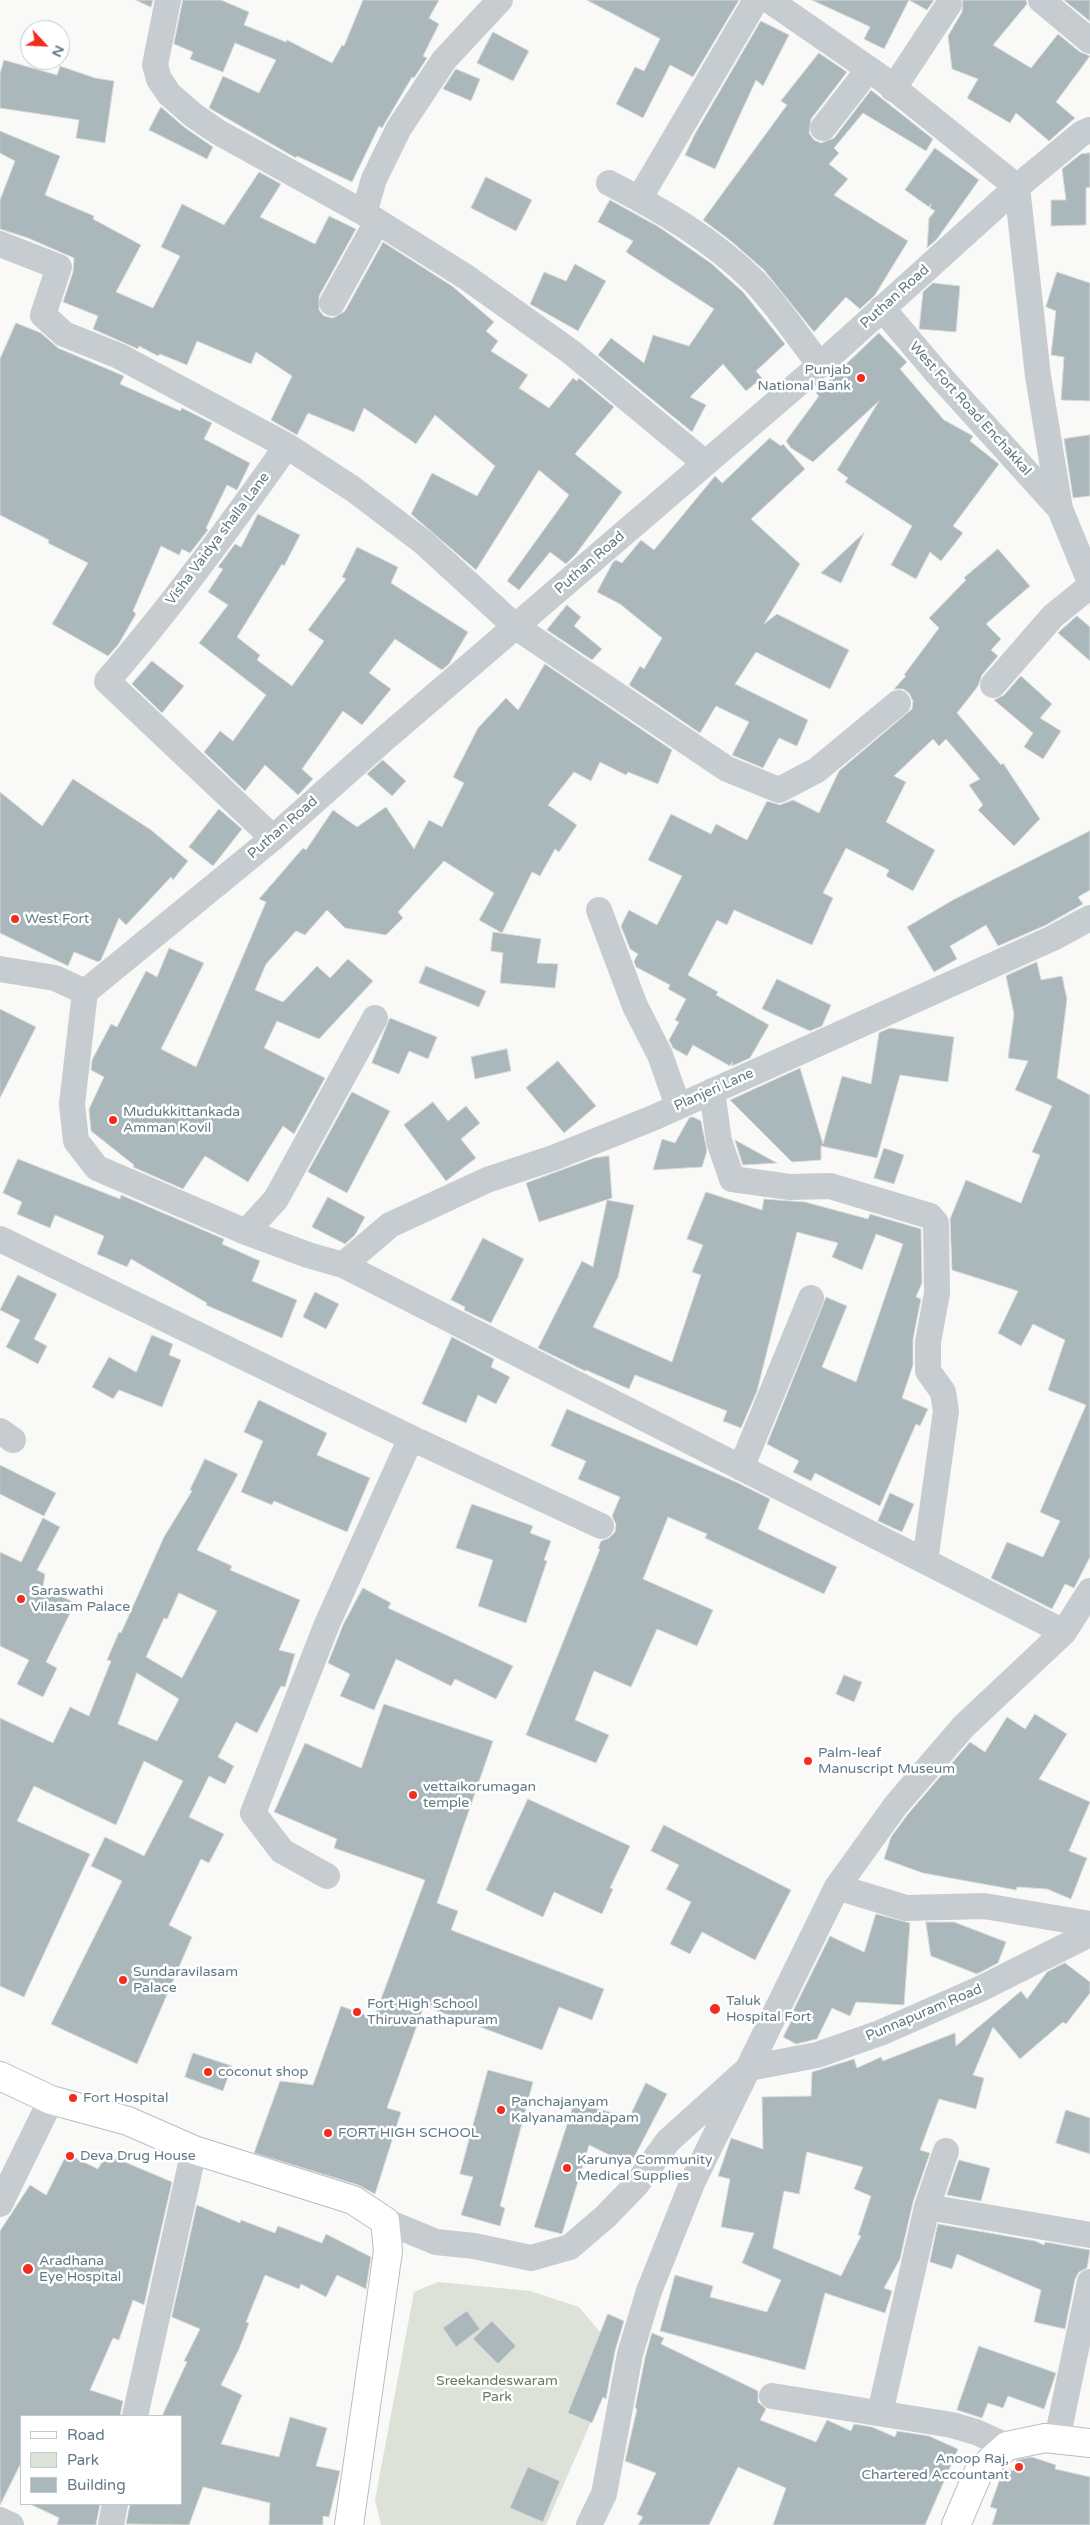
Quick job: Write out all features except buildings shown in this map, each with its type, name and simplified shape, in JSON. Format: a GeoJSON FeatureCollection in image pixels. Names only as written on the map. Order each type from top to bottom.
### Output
{"type":"FeatureCollection","features":[{"type":"Feature","properties":{"kind":"main road"},"geometry":{"type":"LineString","coordinates":[[0,2076],[51,2100],[128,2121],[194,2150],[353,2200],[385,2221],[388,2251],[349,2524]]}},
{"type":"Feature","properties":{"kind":"main road"},"geometry":{"type":"LineString","coordinates":[[956,2525],[979,2471],[1007,2446],[1045,2438],[1090,2442]]}},
{"type":"Feature","properties":{"kind":"street"},"geometry":{"type":"LineString","coordinates":[[168,0],[155,65],[159,79],[169,94],[193,115],[218,132],[371,217],[466,277],[571,352],[705,463]]}},
{"type":"Feature","properties":{"kind":"street"},"geometry":{"type":"LineString","coordinates":[[332,303],[371,217],[374,179],[399,128],[444,60],[500,0]]}},
{"type":"Feature","properties":{"kind":"street"},"geometry":{"type":"LineString","coordinates":[[639,198],[756,0]]}},
{"type":"Feature","properties":{"kind":"street"},"geometry":{"type":"LineString","coordinates":[[770,0],[869,70],[1017,187],[1038,376],[1060,509],[1090,584],[1053,616],[993,685]]}},
{"type":"Feature","properties":{"kind":"street"},"geometry":{"type":"LineString","coordinates":[[1041,0],[1090,40]]}},
{"type":"Feature","properties":{"kind":"street"},"geometry":{"type":"LineString","coordinates":[[893,89],[949,4]]}},
{"type":"Feature","properties":{"kind":"street"},"geometry":{"type":"LineString","coordinates":[[823,128],[869,70]]}},
{"type":"Feature","properties":{"kind":"street","name":"Puthan Road"},"geometry":{"type":"LineString","coordinates":[[85,992],[273,838],[820,365],[1017,187],[1081,134],[1090,130]]}},
{"type":"Feature","properties":{"kind":"street"},"geometry":{"type":"LineString","coordinates":[[609,183],[639,198],[719,250],[755,282],[820,365]]}},
{"type":"Feature","properties":{"kind":"street"},"geometry":{"type":"LineString","coordinates":[[0,244],[59,267],[43,315],[64,334],[119,356],[287,446],[353,489],[423,542],[516,627],[727,770],[779,790],[817,770],[898,703]]}},
{"type":"Feature","properties":{"kind":"street","name":"West Fort Road Enchakkal"},"geometry":{"type":"LineString","coordinates":[[882,308],[937,373],[1060,509]]}},
{"type":"Feature","properties":{"kind":"street","name":"Visha Vaidya shalla Lane"},"geometry":{"type":"LineString","coordinates":[[273,838],[107,681],[139,644],[228,529],[287,446]]}},
{"type":"Feature","properties":{"kind":"street"},"geometry":{"type":"LineString","coordinates":[[599,910],[635,1006],[660,1055],[678,1106]]}},
{"type":"Feature","properties":{"kind":"street","name":"Planjeri Lane"},"geometry":{"type":"LineString","coordinates":[[343,1265],[390,1225],[488,1180],[553,1158],[678,1106],[1053,938],[1090,918]]}},
{"type":"Feature","properties":{"kind":"street"},"geometry":{"type":"LineString","coordinates":[[0,969],[55,978],[85,992],[72,1104],[76,1141],[97,1168],[246,1232],[308,1255],[343,1265],[1064,1632]]}},
{"type":"Feature","properties":{"kind":"street"},"geometry":{"type":"LineString","coordinates":[[246,1232],[276,1199],[375,1018]]}},
{"type":"Feature","properties":{"kind":"street"},"geometry":{"type":"LineString","coordinates":[[712,1091],[719,1141],[732,1179],[790,1187],[830,1186],[930,1216],[936,1224],[937,1293],[928,1342],[928,1371],[943,1392],[946,1411],[925,1561]]}},
{"type":"Feature","properties":{"kind":"street"},"geometry":{"type":"LineString","coordinates":[[0,1239],[411,1438],[600,1526]]}},
{"type":"Feature","properties":{"kind":"street"},"geometry":{"type":"LineString","coordinates":[[742,1468],[811,1298]]}},
{"type":"Feature","properties":{"kind":"street"},"geometry":{"type":"LineString","coordinates":[[327,1876],[282,1851],[253,1813],[327,1624],[411,1438]]}},
{"type":"Feature","properties":{"kind":"street"},"geometry":{"type":"LineString","coordinates":[[589,2525],[604,2494],[630,2354],[649,2291],[693,2181],[837,1887],[896,1805],[964,1726],[1064,1632],[1090,1591]]}},
{"type":"Feature","properties":{"kind":"street"},"geometry":{"type":"LineString","coordinates":[[837,1887],[906,1908],[984,1906],[1090,1924]]}},
{"type":"Feature","properties":{"kind":"street","name":"Punnapuram Road"},"geometry":{"type":"LineString","coordinates":[[749,2068],[817,2056],[880,2033],[980,1989],[1090,1934]]}},
{"type":"Feature","properties":{"kind":"street"},"geometry":{"type":"LineString","coordinates":[[385,2221],[436,2242],[474,2246],[531,2258],[570,2247],[605,2217],[630,2191],[668,2141],[749,2068]]}},
{"type":"Feature","properties":{"kind":"street"},"geometry":{"type":"LineString","coordinates":[[0,2204],[51,2100]]}},
{"type":"Feature","properties":{"kind":"street"},"geometry":{"type":"LineString","coordinates":[[135,2415],[194,2150]]}},
{"type":"Feature","properties":{"kind":"street"},"geometry":{"type":"LineString","coordinates":[[880,2413],[927,2206],[946,2151]]}},
{"type":"Feature","properties":{"kind":"street"},"geometry":{"type":"LineString","coordinates":[[927,2206],[1090,2235]]}},
{"type":"Feature","properties":{"kind":"street"},"geometry":{"type":"LineString","coordinates":[[1057,2439],[1090,2282]]}},
{"type":"Feature","properties":{"kind":"street"},"geometry":{"type":"LineString","coordinates":[[772,2396],[952,2425],[976,2432],[1007,2446]]}},
{"type":"Feature","properties":{"kind":"street"},"geometry":{"type":"LineString","coordinates":[[111,2525],[116,2505]]}},
{"type":"Feature","properties":{"kind":"street"},"geometry":{"type":"LineString","coordinates":[[0,2520],[11,2525]]}},
{"type":"Feature","properties":{"kind":"green space","name":"Sreekandeswaram Park"},"geometry":{"type":"Polygon","coordinates":[[[438,2282],[530,2291],[579,2307],[600,2332],[610,2378],[546,2525],[381,2525],[375,2500],[414,2292],[438,2282]]]}},
{"type":"Feature","properties":{"kind":"place","name":"Punjab National Bank"},"geometry":{"type":"Point","coordinates":[861,378]}},
{"type":"Feature","properties":{"kind":"place","name":"West Fort"},"geometry":{"type":"Point","coordinates":[15,919]}},
{"type":"Feature","properties":{"kind":"place","name":"Mudukkittankada Amman Kovil"},"geometry":{"type":"Point","coordinates":[113,1120]}},
{"type":"Feature","properties":{"kind":"place","name":"Saraswathi Vilasam Palace"},"geometry":{"type":"Point","coordinates":[21,1599]}},
{"type":"Feature","properties":{"kind":"place","name":"Palm-leaf Manuscript Museum"},"geometry":{"type":"Point","coordinates":[808,1761]}},
{"type":"Feature","properties":{"kind":"place","name":"vettaikorumagan temple"},"geometry":{"type":"Point","coordinates":[413,1795]}},
{"type":"Feature","properties":{"kind":"place","name":"Sundaravilasam Palace"},"geometry":{"type":"Point","coordinates":[123,1980]}},
{"type":"Feature","properties":{"kind":"place","name":"Taluk Hospital Fort"},"geometry":{"type":"Point","coordinates":[715,2009]}},
{"type":"Feature","properties":{"kind":"place","name":"Fort High School Thiruvanathapuram"},"geometry":{"type":"Point","coordinates":[357,2012]}},
{"type":"Feature","properties":{"kind":"place","name":"coconut shop"},"geometry":{"type":"Point","coordinates":[208,2072]}},
{"type":"Feature","properties":{"kind":"place","name":"Fort Hospital"},"geometry":{"type":"Point","coordinates":[73,2098]}},
{"type":"Feature","properties":{"kind":"place","name":"Panchajanyam Kalyanamandapam"},"geometry":{"type":"Point","coordinates":[501,2110]}},
{"type":"Feature","properties":{"kind":"place","name":"FORT HIGH SCHOOL"},"geometry":{"type":"Point","coordinates":[328,2133]}},
{"type":"Feature","properties":{"kind":"place","name":"Deva Drug House"},"geometry":{"type":"Point","coordinates":[70,2156]}},
{"type":"Feature","properties":{"kind":"place","name":"Karunya Community Medical Supplies"},"geometry":{"type":"Point","coordinates":[567,2168]}},
{"type":"Feature","properties":{"kind":"place","name":"Aradhana Eye Hospital"},"geometry":{"type":"Point","coordinates":[28,2269]}},
{"type":"Feature","properties":{"kind":"place","name":"Anoop Raj, Chartered Accountant"},"geometry":{"type":"Point","coordinates":[1019,2467]}}]}
